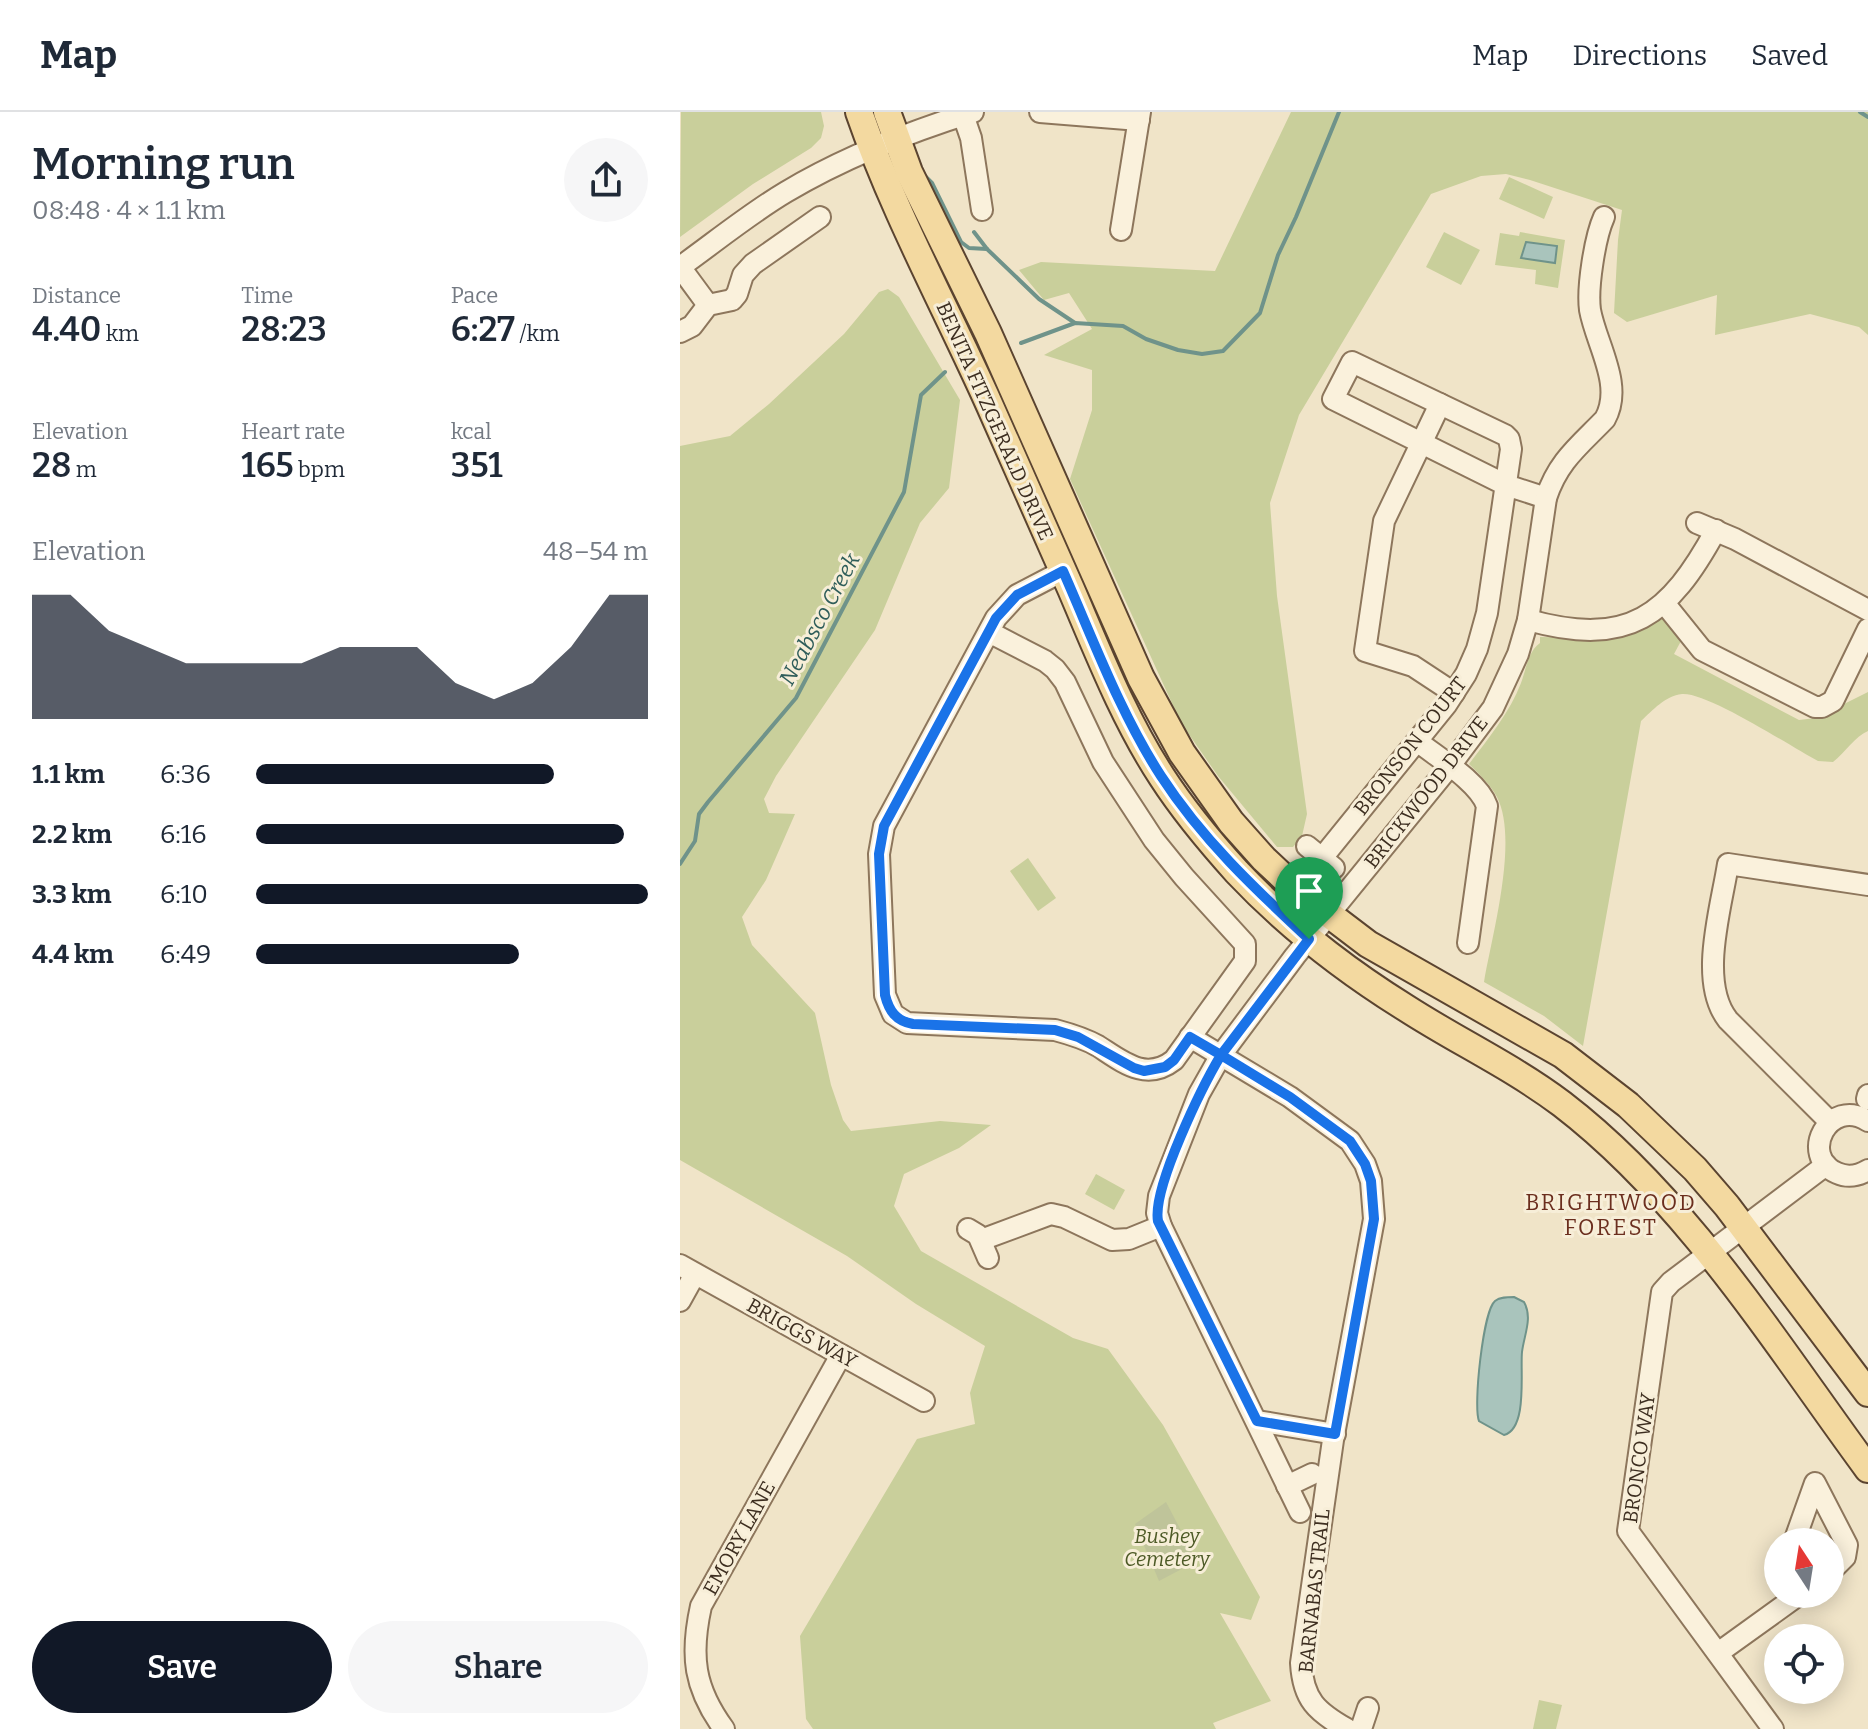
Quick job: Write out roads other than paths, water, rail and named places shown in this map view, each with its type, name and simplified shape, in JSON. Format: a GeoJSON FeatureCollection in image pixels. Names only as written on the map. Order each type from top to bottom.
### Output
{"type":"FeatureCollection","features":[{"type":"Feature","properties":{"kind":"main road","name":"BENITA FITZGERALD DRIVE"},"geometry":{"type":"LineString","coordinates":[[859,112],[872,150],[1108,673],[1160,775],[1202,833],[1309,939],[1355,975],[1559,1102],[1629,1162],[1710,1255],[1868,1469]]}},
{"type":"Feature","properties":{"kind":"main road","name":"BENITA FITZGERALD DRIVE"},"geometry":{"type":"LineString","coordinates":[[887,112],[915,185],[988,333],[1141,678],[1163,722],[1231,822],[1264,859],[1328,915],[1368,944],[1563,1055],[1628,1105],[1695,1169],[1744,1228],[1868,1393]]}},
{"type":"Feature","properties":{"kind":"street"},"geometry":{"type":"LineString","coordinates":[[1040,112],[1140,116],[1121,230]]}},
{"type":"Feature","properties":{"kind":"street"},"geometry":{"type":"LineString","coordinates":[[708,305],[680,267],[785,193],[872,150],[966,113],[982,210]]}},
{"type":"Feature","properties":{"kind":"street"},"geometry":{"type":"LineString","coordinates":[[680,332],[692,326],[708,305],[732,300],[743,275],[753,264],[820,217]]}},
{"type":"Feature","properties":{"kind":"street","name":"BRICKWOOD DRIVE"},"geometry":{"type":"LineString","coordinates":[[1161,1226],[1157,1213],[1162,1185],[1199,1094],[1221,1055],[1493,708],[1518,654],[1528,620],[1546,498],[1560,464],[1607,416],[1610,382],[1590,303],[1599,230],[1604,217]]}},
{"type":"Feature","properties":{"kind":"street"},"geometry":{"type":"LineString","coordinates":[[1454,693],[1413,666],[1365,651],[1384,521],[1422,443],[1440,404],[1352,362],[1333,399],[1422,443],[1506,485],[1546,498]]}},
{"type":"Feature","properties":{"kind":"street","name":"BRONSON COURT"},"geometry":{"type":"LineString","coordinates":[[1321,857],[1454,693],[1477,649],[1485,624],[1511,449],[1509,439],[1440,404]]}},
{"type":"Feature","properties":{"kind":"street"},"geometry":{"type":"LineString","coordinates":[[1528,620],[1574,630],[1634,622],[1665,604],[1690,576],[1707,526],[1868,610]]}},
{"type":"Feature","properties":{"kind":"street"},"geometry":{"type":"LineString","coordinates":[[989,632],[1055,669],[1065,682],[1103,762],[1139,819],[1184,877],[1245,944],[1245,961],[1174,1060],[1165,1067],[1144,1071],[1134,1068],[1097,1045],[1067,1033],[1006,1027],[913,1024],[899,1020],[887,1005],[880,841],[884,826],[996,618],[1017,595],[1063,571]]}},
{"type":"Feature","properties":{"kind":"street"},"geometry":{"type":"LineString","coordinates":[[1665,604],[1702,650],[1808,705],[1822,707],[1833,701],[1862,656],[1868,629]]}},
{"type":"Feature","properties":{"kind":"street"},"geometry":{"type":"LineString","coordinates":[[1417,741],[1479,792],[1487,806],[1468,943]]}},
{"type":"Feature","properties":{"kind":"street"},"geometry":{"type":"LineString","coordinates":[[1830,1122],[1728,1020],[1718,1005],[1712,986],[1712,966],[1728,864],[1868,885]]}},
{"type":"Feature","properties":{"kind":"street","name":"BARNABAS TRAIL"},"geometry":{"type":"LineString","coordinates":[[1190,1037],[1290,1097],[1350,1141],[1365,1164],[1371,1181],[1374,1219],[1335,1434],[1301,1663],[1302,1679],[1313,1704],[1323,1715],[1347,1729]]}},
{"type":"Feature","properties":{"kind":"street"},"geometry":{"type":"LineString","coordinates":[[1868,1121],[1846,1115],[1830,1122],[1820,1138],[1821,1157],[1833,1172],[1845,1176],[1868,1170]]}},
{"type":"Feature","properties":{"kind":"street","name":"BRONCO WAY"},"geometry":{"type":"LineString","coordinates":[[1773,1729],[1628,1531],[1662,1292],[1826,1165]]}},
{"type":"Feature","properties":{"kind":"street"},"geometry":{"type":"LineString","coordinates":[[979,1242],[1051,1214],[1112,1240],[1129,1239],[1161,1226],[1300,1512]]}},
{"type":"Feature","properties":{"kind":"street"},"geometry":{"type":"LineString","coordinates":[[680,1301],[688,1270]]}},
{"type":"Feature","properties":{"kind":"street","name":"BRIGGS WAY"},"geometry":{"type":"LineString","coordinates":[[688,1270],[924,1401]]}},
{"type":"Feature","properties":{"kind":"street","name":"EMORY LANE"},"geometry":{"type":"LineString","coordinates":[[724,1729],[711,1712],[699,1685],[694,1658],[695,1632],[701,1606],[841,1355]]}},
{"type":"Feature","properties":{"kind":"street"},"geometry":{"type":"LineString","coordinates":[[1257,1421],[1335,1434]]}},
{"type":"Feature","properties":{"kind":"street"},"geometry":{"type":"LineString","coordinates":[[1287,1486],[1312,1474]]}},
{"type":"Feature","properties":{"kind":"street"},"geometry":{"type":"LineString","coordinates":[[1799,1528],[1815,1483],[1838,1528]]}},
{"type":"Feature","properties":{"kind":"street"},"geometry":{"type":"LineString","coordinates":[[1844,1539],[1847,1545],[1844,1558]]}},
{"type":"Feature","properties":{"kind":"street"},"geometry":{"type":"LineString","coordinates":[[1718,1653],[1781,1608]]}},
{"type":"Feature","properties":{"kind":"street"},"geometry":{"type":"LineString","coordinates":[[1361,1729],[1368,1708]]}},
{"type":"Feature","properties":{"kind":"water"},"geometry":{"type":"Polygon","coordinates":[[[1526,242],[1557,246],[1555,263],[1521,258],[1526,242]]]}},
{"type":"Feature","properties":{"kind":"water"},"geometry":{"type":"Polygon","coordinates":[[[1514,1297],[1524,1302],[1528,1320],[1522,1352],[1520,1411],[1512,1430],[1504,1435],[1479,1421],[1478,1380],[1491,1308],[1497,1300],[1514,1297]]]}},
{"type":"Feature","properties":{"kind":"waterway","name":"Neabsco Creek"},"geometry":{"type":"LineString","coordinates":[[1021,343],[1075,323],[1123,326],[1146,339],[1178,350],[1202,354],[1223,351],[1260,313],[1278,255],[1339,112]]}},
{"type":"Feature","properties":{"kind":"waterway","name":"Neabsco Creek"},"geometry":{"type":"LineString","coordinates":[[1860,112],[1868,117]]}},
{"type":"Feature","properties":{"kind":"waterway"},"geometry":{"type":"LineString","coordinates":[[922,173],[932,183],[961,242],[969,248],[987,249]]}},
{"type":"Feature","properties":{"kind":"waterway"},"geometry":{"type":"LineString","coordinates":[[974,232],[987,249],[1039,299],[1075,323]]}},
{"type":"Feature","properties":{"kind":"waterway","name":"Neabsco Creek"},"geometry":{"type":"LineString","coordinates":[[680,864],[695,841],[699,814],[796,698],[904,492],[921,395],[945,372]]}},
{"type":"Feature","properties":{"kind":"district","name":"BRIGHTWOOD FOREST"},"geometry":{"type":"Point","coordinates":[1611,1214]}},
{"type":"Feature","properties":{"kind":"park label","name":"Bushey Cemetery"},"geometry":{"type":"Point","coordinates":[1167,1548]}}]}
